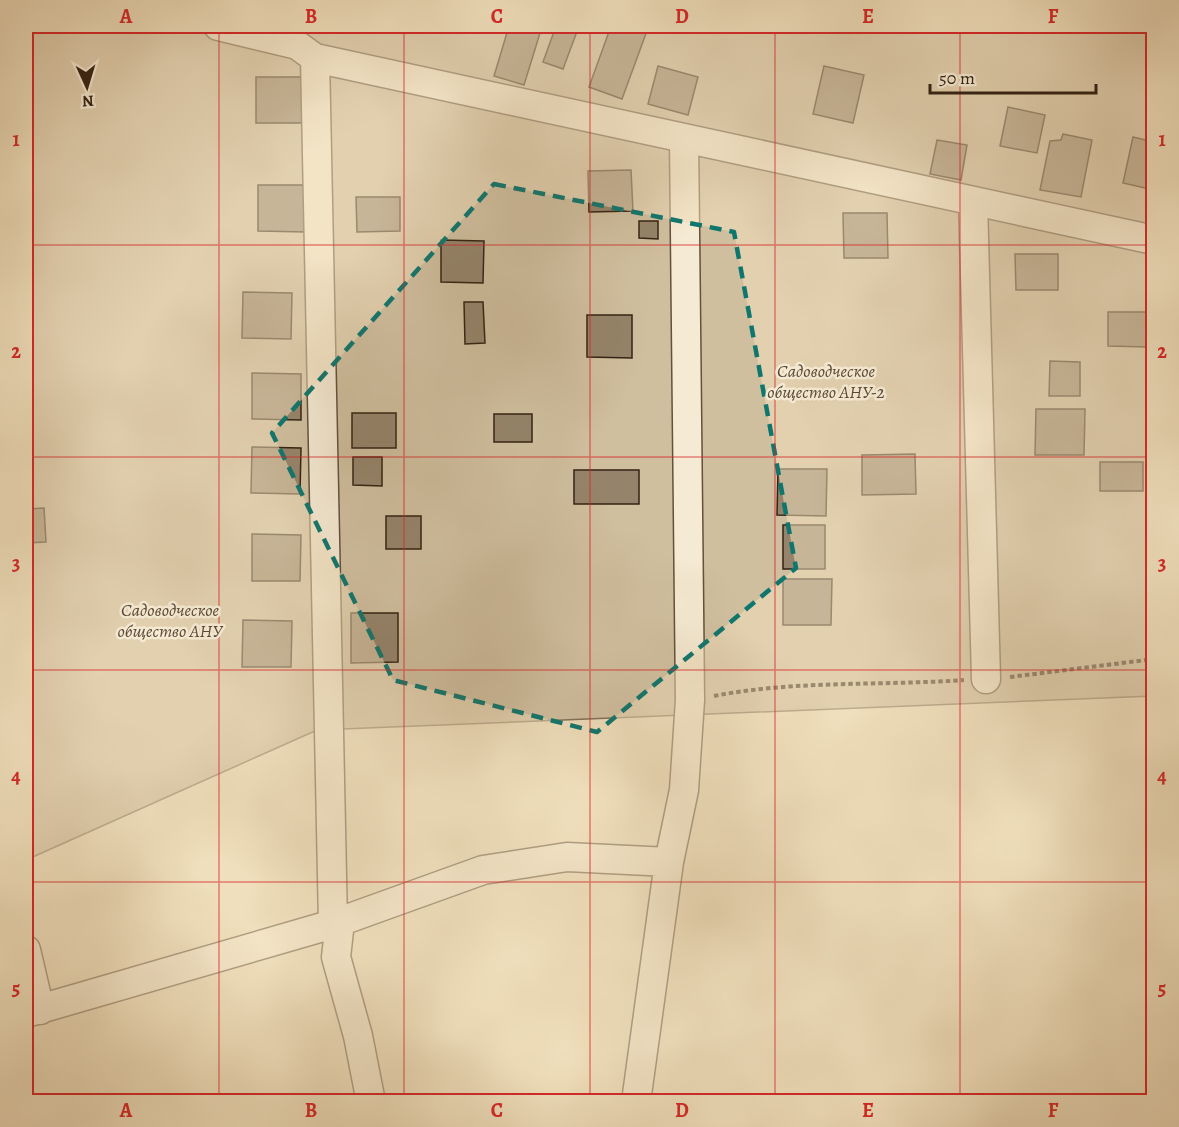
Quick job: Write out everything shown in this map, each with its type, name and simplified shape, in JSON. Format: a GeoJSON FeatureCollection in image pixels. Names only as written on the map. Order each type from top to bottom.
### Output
{"type":"FeatureCollection","features":[{"type":"Feature","properties":{"kind":"street"},"geometry":{"type":"LineString","coordinates":[[218,26],[297,45],[315,58],[1154,240]]}},
{"type":"Feature","properties":{"kind":"street"},"geometry":{"type":"LineString","coordinates":[[315,58],[336,957],[358,1036],[371,1101]]}},
{"type":"Feature","properties":{"kind":"street"},"geometry":{"type":"LineString","coordinates":[[636,1101],[669,862],[684,790],[690,700],[684,138]]}},
{"type":"Feature","properties":{"kind":"street"},"geometry":{"type":"LineString","coordinates":[[973,201],[986,679]]}},
{"type":"Feature","properties":{"kind":"street"},"geometry":{"type":"LineString","coordinates":[[26,950],[33,1012],[336,923],[483,870],[567,857],[669,862]]}},
{"type":"Feature","properties":{"kind":"path"},"geometry":{"type":"LineString","coordinates":[[690,700],[746,689],[844,683],[910,684],[1052,674],[1154,658]]}},
{"type":"Feature","properties":{"kind":"highlighted area"},"geometry":{"type":"Polygon","coordinates":[[[494,184],[734,232],[796,568],[597,732],[393,680],[272,433],[494,184]]]}},
{"type":"Feature","properties":{"kind":"green space","name":"Садоводческое общество АНУ-2"},"geometry":{"type":"Polygon","coordinates":[[[26,26],[1153,26],[1153,696],[317,730],[26,860],[26,26]]]}},
{"type":"Feature","properties":{"kind":"building"},"geometry":{"type":"Polygon","coordinates":[[[509,26],[540,33],[524,85],[494,76],[509,26]]]}},
{"type":"Feature","properties":{"kind":"building"},"geometry":{"type":"Polygon","coordinates":[[[556,26],[579,26],[563,69],[543,62],[556,26]]]}},
{"type":"Feature","properties":{"kind":"building"},"geometry":{"type":"Polygon","coordinates":[[[611,26],[648,28],[622,99],[589,87],[611,26]]]}},
{"type":"Feature","properties":{"kind":"building"},"geometry":{"type":"Polygon","coordinates":[[[658,66],[698,77],[688,115],[648,104],[658,66]]]}},
{"type":"Feature","properties":{"kind":"building"},"geometry":{"type":"Polygon","coordinates":[[[824,66],[864,75],[853,123],[813,114],[824,66]]]}},
{"type":"Feature","properties":{"kind":"building"},"geometry":{"type":"Polygon","coordinates":[[[256,77],[305,77],[305,123],[256,123],[256,77]]]}},
{"type":"Feature","properties":{"kind":"building"},"geometry":{"type":"Polygon","coordinates":[[[1008,107],[1045,115],[1037,153],[1000,146],[1008,107]]]}},
{"type":"Feature","properties":{"kind":"building"},"geometry":{"type":"Polygon","coordinates":[[[1063,134],[1092,140],[1081,197],[1040,190],[1050,141],[1061,140],[1063,134]]]}},
{"type":"Feature","properties":{"kind":"building"},"geometry":{"type":"Polygon","coordinates":[[[1133,137],[1154,142],[1154,190],[1123,183],[1133,137]]]}},
{"type":"Feature","properties":{"kind":"building"},"geometry":{"type":"Polygon","coordinates":[[[937,140],[967,145],[961,180],[930,174],[937,140]]]}},
{"type":"Feature","properties":{"kind":"building"},"geometry":{"type":"Polygon","coordinates":[[[631,170],[633,211],[589,212],[588,171],[631,170]]]}},
{"type":"Feature","properties":{"kind":"building"},"geometry":{"type":"Polygon","coordinates":[[[258,185],[307,185],[306,232],[258,231],[258,185]]]}},
{"type":"Feature","properties":{"kind":"building"},"geometry":{"type":"Polygon","coordinates":[[[356,197],[400,197],[400,231],[357,232],[356,197]]]}},
{"type":"Feature","properties":{"kind":"building"},"geometry":{"type":"Polygon","coordinates":[[[843,213],[887,213],[888,258],[844,258],[843,213]]]}},
{"type":"Feature","properties":{"kind":"building"},"geometry":{"type":"Polygon","coordinates":[[[639,221],[658,221],[658,239],[639,238],[639,221]]]}},
{"type":"Feature","properties":{"kind":"building"},"geometry":{"type":"Polygon","coordinates":[[[441,240],[484,241],[483,283],[441,282],[441,240]]]}},
{"type":"Feature","properties":{"kind":"building"},"geometry":{"type":"Polygon","coordinates":[[[1015,254],[1058,254],[1058,290],[1016,290],[1015,254]]]}},
{"type":"Feature","properties":{"kind":"building"},"geometry":{"type":"Polygon","coordinates":[[[243,292],[292,293],[291,339],[242,338],[243,292]]]}},
{"type":"Feature","properties":{"kind":"building"},"geometry":{"type":"Polygon","coordinates":[[[464,302],[483,302],[485,343],[465,344],[464,302]]]}},
{"type":"Feature","properties":{"kind":"building"},"geometry":{"type":"Polygon","coordinates":[[[1108,312],[1149,312],[1149,347],[1108,346],[1108,312]]]}},
{"type":"Feature","properties":{"kind":"building"},"geometry":{"type":"Polygon","coordinates":[[[587,315],[632,315],[632,358],[587,357],[587,315]]]}},
{"type":"Feature","properties":{"kind":"building"},"geometry":{"type":"Polygon","coordinates":[[[1050,361],[1080,362],[1080,396],[1049,396],[1050,361]]]}},
{"type":"Feature","properties":{"kind":"building"},"geometry":{"type":"Polygon","coordinates":[[[252,373],[301,374],[301,420],[252,419],[252,373]]]}},
{"type":"Feature","properties":{"kind":"building"},"geometry":{"type":"Polygon","coordinates":[[[1036,409],[1085,409],[1084,455],[1035,455],[1036,409]]]}},
{"type":"Feature","properties":{"kind":"building"},"geometry":{"type":"Polygon","coordinates":[[[352,413],[396,413],[396,448],[352,448],[352,413]]]}},
{"type":"Feature","properties":{"kind":"building"},"geometry":{"type":"Polygon","coordinates":[[[494,414],[532,414],[532,442],[494,442],[494,414]]]}},
{"type":"Feature","properties":{"kind":"building"},"geometry":{"type":"Polygon","coordinates":[[[252,447],[301,448],[300,494],[251,493],[252,447]]]}},
{"type":"Feature","properties":{"kind":"building"},"geometry":{"type":"Polygon","coordinates":[[[915,454],[916,494],[862,495],[862,455],[915,454]]]}},
{"type":"Feature","properties":{"kind":"building"},"geometry":{"type":"Polygon","coordinates":[[[353,457],[382,457],[382,486],[353,485],[353,457]]]}},
{"type":"Feature","properties":{"kind":"building"},"geometry":{"type":"Polygon","coordinates":[[[1100,462],[1143,462],[1143,491],[1100,491],[1100,462]]]}},
{"type":"Feature","properties":{"kind":"building"},"geometry":{"type":"Polygon","coordinates":[[[778,469],[827,469],[826,516],[777,515],[778,469]]]}},
{"type":"Feature","properties":{"kind":"building"},"geometry":{"type":"Polygon","coordinates":[[[574,470],[639,470],[639,504],[574,504],[574,470]]]}},
{"type":"Feature","properties":{"kind":"building"},"geometry":{"type":"Polygon","coordinates":[[[44,508],[46,542],[26,543],[26,509],[44,508]]]}},
{"type":"Feature","properties":{"kind":"building"},"geometry":{"type":"Polygon","coordinates":[[[386,516],[421,516],[421,549],[386,549],[386,516]]]}},
{"type":"Feature","properties":{"kind":"building"},"geometry":{"type":"Polygon","coordinates":[[[783,525],[825,525],[825,569],[783,569],[783,525]]]}},
{"type":"Feature","properties":{"kind":"building"},"geometry":{"type":"Polygon","coordinates":[[[252,534],[301,535],[300,581],[252,581],[252,534]]]}},
{"type":"Feature","properties":{"kind":"building"},"geometry":{"type":"Polygon","coordinates":[[[783,579],[832,579],[831,625],[783,625],[783,579]]]}},
{"type":"Feature","properties":{"kind":"building"},"geometry":{"type":"Polygon","coordinates":[[[351,613],[398,613],[398,662],[351,663],[351,613]]]}},
{"type":"Feature","properties":{"kind":"building"},"geometry":{"type":"Polygon","coordinates":[[[243,620],[292,621],[291,667],[242,667],[243,620]]]}},
{"type":"Feature","properties":{"kind":"park label","name":"Садоводческое общество АНУ"},"geometry":{"type":"Point","coordinates":[170,620]}}]}
